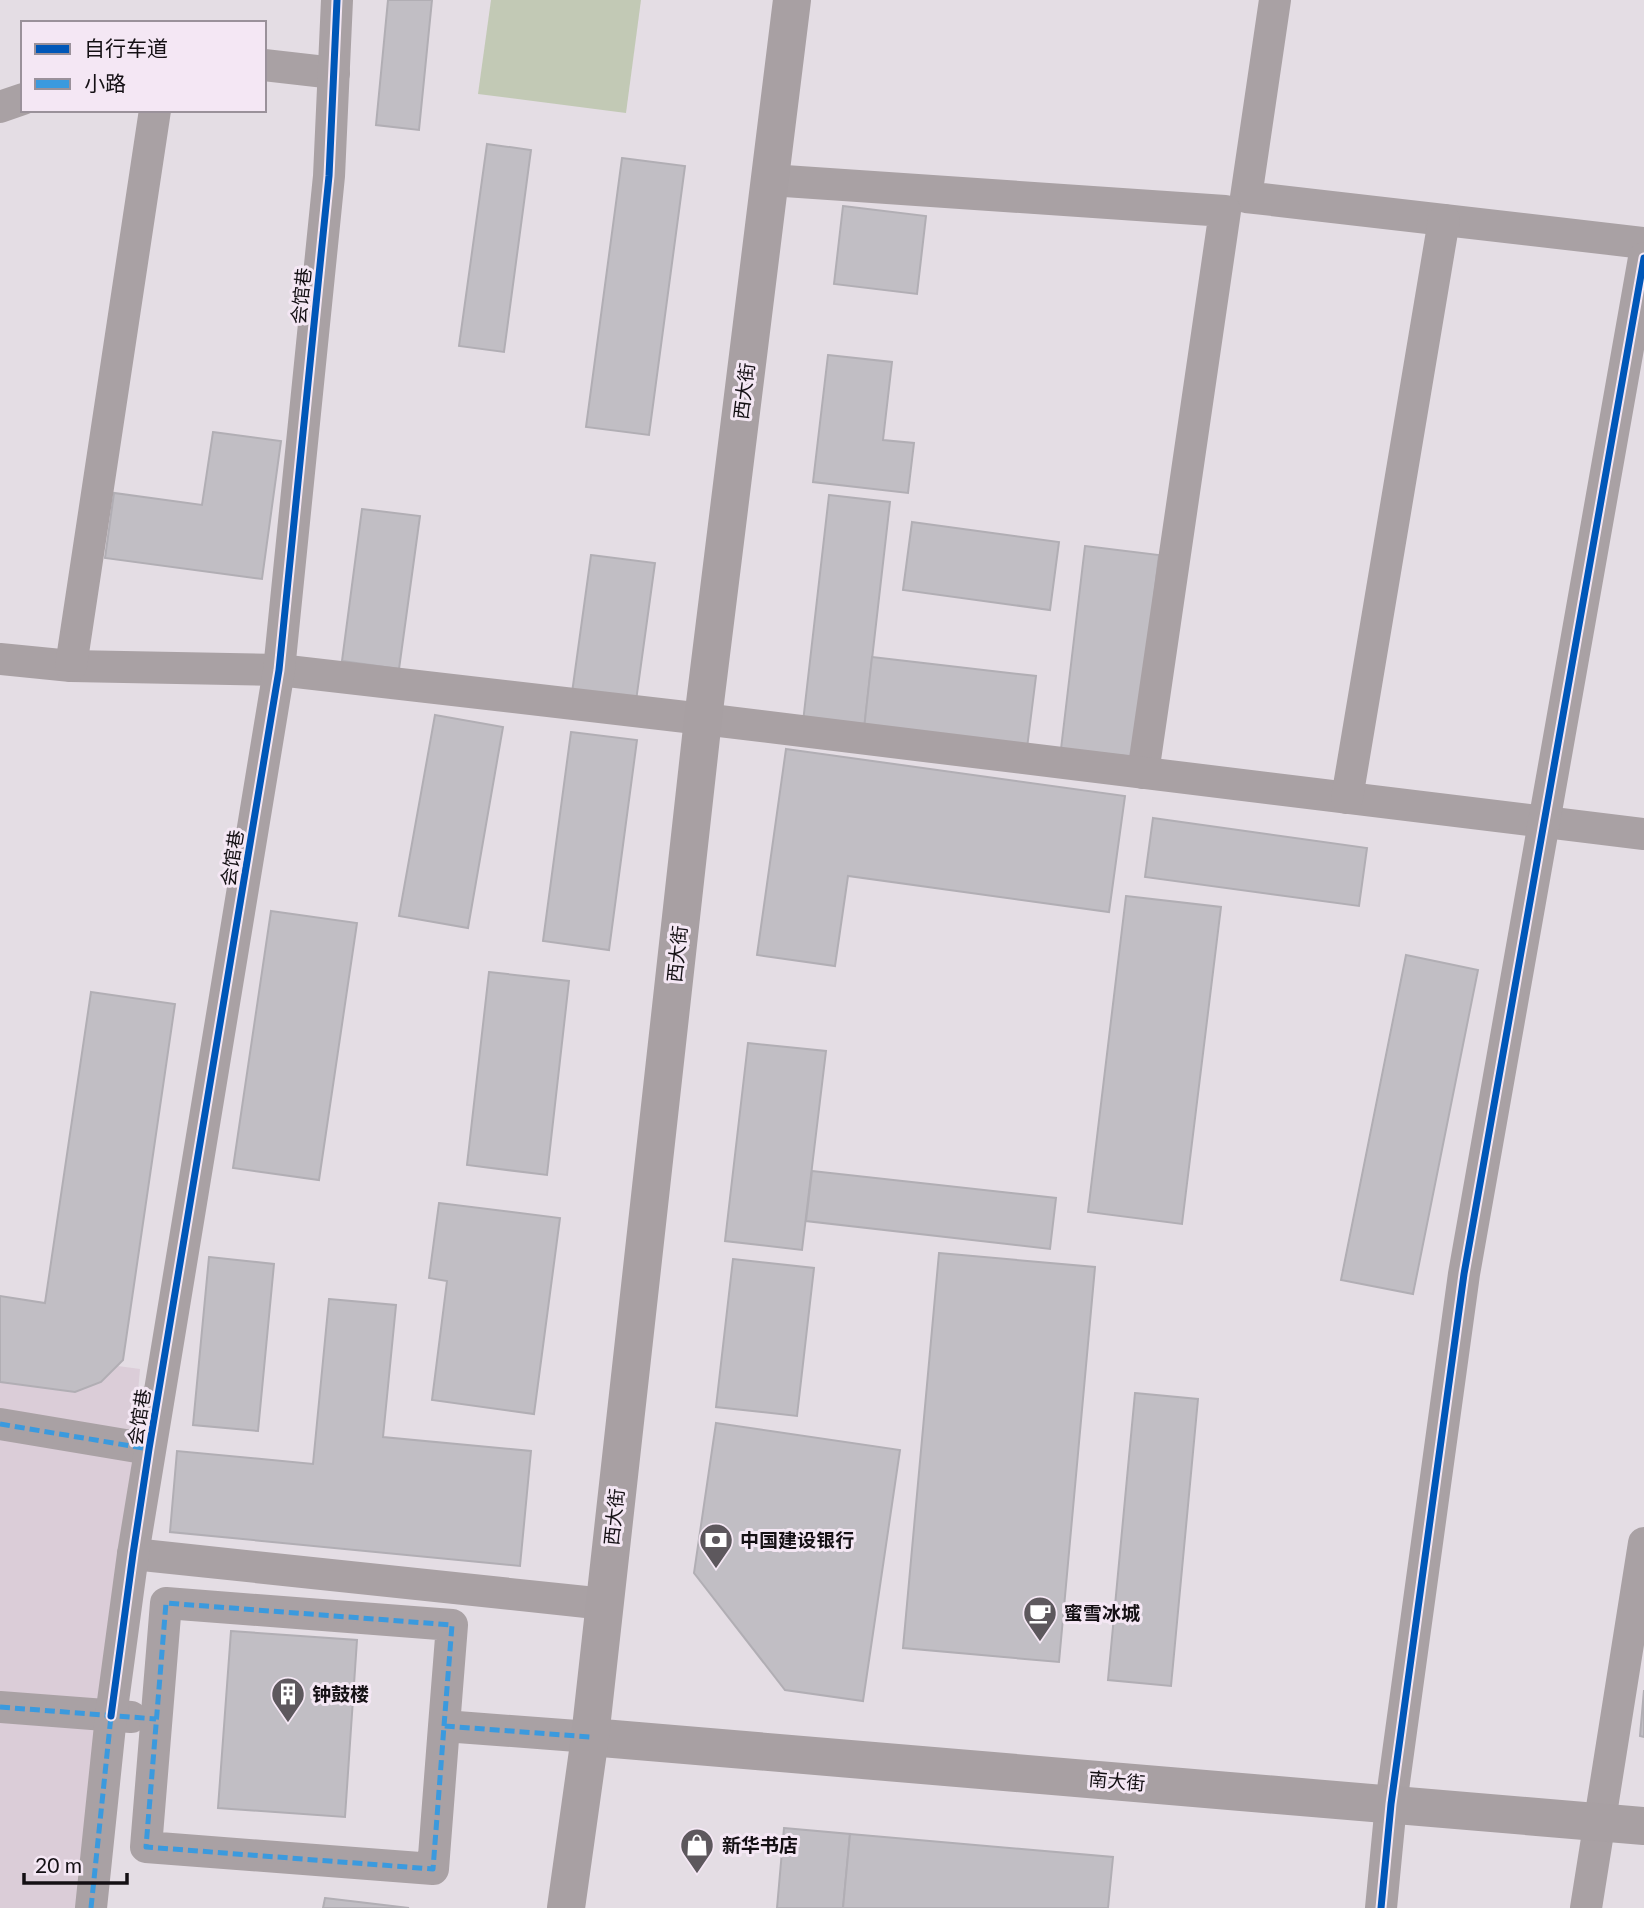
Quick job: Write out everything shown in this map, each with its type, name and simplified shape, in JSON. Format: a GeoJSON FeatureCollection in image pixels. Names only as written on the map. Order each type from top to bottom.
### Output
{"type":"FeatureCollection","features":[{"type":"Feature","properties":{"kind":"main road","name":"西大街"},"geometry":{"type":"LineString","coordinates":[[566,1908],[590,1737],[703,719],[792,0]]}},
{"type":"Feature","properties":{"kind":"main road","name":"南大街"},"geometry":{"type":"LineString","coordinates":[[590,1737],[1644,1826]]}},
{"type":"Feature","properties":{"kind":"street","name":"会馆巷"},"geometry":{"type":"LineString","coordinates":[[91,1908],[111,1716],[133,1554],[279,670],[329,176],[337,0]]}},
{"type":"Feature","properties":{"kind":"street"},"geometry":{"type":"LineString","coordinates":[[1275,0],[1246,197],[1644,243]]}},
{"type":"Feature","properties":{"kind":"street"},"geometry":{"type":"LineString","coordinates":[[266,65],[334,73]]}},
{"type":"Feature","properties":{"kind":"street"},"geometry":{"type":"LineString","coordinates":[[0,107],[21,100]]}},
{"type":"Feature","properties":{"kind":"street"},"geometry":{"type":"LineString","coordinates":[[71,666],[155,112]]}},
{"type":"Feature","properties":{"kind":"street"},"geometry":{"type":"LineString","coordinates":[[770,180],[1225,211],[1143,773]]}},
{"type":"Feature","properties":{"kind":"street"},"geometry":{"type":"LineString","coordinates":[[1347,798],[1444,220]]}},
{"type":"Feature","properties":{"kind":"street"},"geometry":{"type":"LineString","coordinates":[[1381,1908],[1391,1804],[1464,1274],[1644,258]]}},
{"type":"Feature","properties":{"kind":"street"},"geometry":{"type":"LineString","coordinates":[[0,659],[71,666],[279,670],[1644,834]]}},
{"type":"Feature","properties":{"kind":"street"},"geometry":{"type":"LineString","coordinates":[[0,1424],[149,1449]]}},
{"type":"Feature","properties":{"kind":"street"},"geometry":{"type":"LineString","coordinates":[[1586,1908],[1644,1543]]}},
{"type":"Feature","properties":{"kind":"street"},"geometry":{"type":"LineString","coordinates":[[133,1554],[605,1604]]}},
{"type":"Feature","properties":{"kind":"street"},"geometry":{"type":"LineString","coordinates":[[166,1603],[452,1625],[444,1726],[433,1868],[146,1847],[166,1603]]}},
{"type":"Feature","properties":{"kind":"street"},"geometry":{"type":"LineString","coordinates":[[0,1707],[156,1719]]}},
{"type":"Feature","properties":{"kind":"street"},"geometry":{"type":"LineString","coordinates":[[444,1726],[590,1737]]}},
{"type":"Feature","properties":{"kind":"shaded area"},"geometry":{"type":"Polygon","coordinates":[[[0,1350],[140,1369],[93,1908],[0,1908],[0,1350]]]}},
{"type":"Feature","properties":{"kind":"green space"},"geometry":{"type":"Polygon","coordinates":[[[491,0],[641,0],[626,113],[478,94],[491,0]]]}},
{"type":"Feature","properties":{"kind":"building"},"geometry":{"type":"Polygon","coordinates":[[[388,0],[432,0],[419,130],[376,125],[388,0]]]}},
{"type":"Feature","properties":{"kind":"building"},"geometry":{"type":"Polygon","coordinates":[[[487,144],[531,150],[504,352],[459,346],[487,144]]]}},
{"type":"Feature","properties":{"kind":"building"},"geometry":{"type":"Polygon","coordinates":[[[622,158],[685,166],[649,435],[586,427],[622,158]]]}},
{"type":"Feature","properties":{"kind":"building"},"geometry":{"type":"Polygon","coordinates":[[[843,206],[926,216],[917,294],[834,284],[843,206]]]}},
{"type":"Feature","properties":{"kind":"building"},"geometry":{"type":"Polygon","coordinates":[[[828,355],[892,362],[883,440],[914,443],[908,493],[813,482],[828,355]]]}},
{"type":"Feature","properties":{"kind":"building"},"geometry":{"type":"Polygon","coordinates":[[[213,432],[281,441],[262,579],[105,558],[114,493],[202,505],[213,432]]]}},
{"type":"Feature","properties":{"kind":"building"},"geometry":{"type":"Polygon","coordinates":[[[829,495],[890,502],[864,729],[803,722],[829,495]]]}},
{"type":"Feature","properties":{"kind":"building"},"geometry":{"type":"Polygon","coordinates":[[[362,509],[420,516],[399,669],[342,661],[362,509]]]}},
{"type":"Feature","properties":{"kind":"building"},"geometry":{"type":"Polygon","coordinates":[[[912,522],[1059,542],[1050,610],[903,590],[912,522]]]}},
{"type":"Feature","properties":{"kind":"building"},"geometry":{"type":"Polygon","coordinates":[[[1085,546],[1159,555],[1135,757],[1061,749],[1085,546]]]}},
{"type":"Feature","properties":{"kind":"building"},"geometry":{"type":"Polygon","coordinates":[[[591,555],[655,563],[636,701],[572,693],[591,555]]]}},
{"type":"Feature","properties":{"kind":"building"},"geometry":{"type":"Polygon","coordinates":[[[872,657],[1036,676],[1027,748],[864,729],[872,657]]]}},
{"type":"Feature","properties":{"kind":"building"},"geometry":{"type":"Polygon","coordinates":[[[435,715],[503,727],[468,928],[399,916],[435,715]]]}},
{"type":"Feature","properties":{"kind":"building"},"geometry":{"type":"Polygon","coordinates":[[[571,732],[637,740],[609,950],[543,941],[571,732]]]}},
{"type":"Feature","properties":{"kind":"building"},"geometry":{"type":"Polygon","coordinates":[[[786,749],[1125,796],[1109,912],[848,876],[835,966],[757,955],[786,749]]]}},
{"type":"Feature","properties":{"kind":"building"},"geometry":{"type":"Polygon","coordinates":[[[1153,818],[1367,848],[1359,906],[1145,877],[1153,818]]]}},
{"type":"Feature","properties":{"kind":"building"},"geometry":{"type":"Polygon","coordinates":[[[1126,896],[1221,907],[1182,1224],[1088,1212],[1126,896]]]}},
{"type":"Feature","properties":{"kind":"building"},"geometry":{"type":"Polygon","coordinates":[[[271,911],[357,923],[319,1180],[233,1168],[271,911]]]}},
{"type":"Feature","properties":{"kind":"building"},"geometry":{"type":"Polygon","coordinates":[[[1406,955],[1478,970],[1413,1294],[1341,1280],[1406,955]]]}},
{"type":"Feature","properties":{"kind":"building"},"geometry":{"type":"Polygon","coordinates":[[[489,972],[569,981],[547,1175],[467,1165],[489,972]]]}},
{"type":"Feature","properties":{"kind":"building"},"geometry":{"type":"Polygon","coordinates":[[[91,992],[175,1004],[123,1360],[101,1382],[75,1392],[0,1382],[0,1296],[45,1303],[91,992]]]}},
{"type":"Feature","properties":{"kind":"building"},"geometry":{"type":"Polygon","coordinates":[[[748,1043],[826,1051],[802,1250],[725,1241],[748,1043]]]}},
{"type":"Feature","properties":{"kind":"building"},"geometry":{"type":"Polygon","coordinates":[[[812,1171],[1056,1198],[1050,1249],[806,1221],[812,1171]]]}},
{"type":"Feature","properties":{"kind":"building"},"geometry":{"type":"Polygon","coordinates":[[[439,1203],[560,1218],[534,1414],[432,1400],[447,1281],[429,1278],[439,1203]]]}},
{"type":"Feature","properties":{"kind":"building"},"geometry":{"type":"Polygon","coordinates":[[[939,1253],[1095,1267],[1059,1662],[903,1648],[939,1253]]]}},
{"type":"Feature","properties":{"kind":"building"},"geometry":{"type":"Polygon","coordinates":[[[209,1257],[274,1264],[258,1431],[193,1425],[209,1257]]]}},
{"type":"Feature","properties":{"kind":"building"},"geometry":{"type":"Polygon","coordinates":[[[733,1259],[814,1268],[797,1416],[716,1407],[733,1259]]]}},
{"type":"Feature","properties":{"kind":"building"},"geometry":{"type":"Polygon","coordinates":[[[329,1299],[396,1305],[383,1437],[531,1451],[520,1566],[170,1532],[177,1451],[313,1464],[329,1299]]]}},
{"type":"Feature","properties":{"kind":"building"},"geometry":{"type":"Polygon","coordinates":[[[1135,1393],[1198,1399],[1171,1686],[1108,1680],[1135,1393]]]}},
{"type":"Feature","properties":{"kind":"building"},"geometry":{"type":"Polygon","coordinates":[[[716,1423],[900,1450],[863,1701],[785,1690],[694,1573],[716,1423]]]}},
{"type":"Feature","properties":{"kind":"building","name":"钟鼓楼"},"geometry":{"type":"Polygon","coordinates":[[[231,1631],[357,1640],[345,1817],[218,1808],[231,1631]]]}},
{"type":"Feature","properties":{"kind":"building"},"geometry":{"type":"Polygon","coordinates":[[[1644,1690],[1644,1737],[1640,1736],[1644,1690]]]}},
{"type":"Feature","properties":{"kind":"building"},"geometry":{"type":"Polygon","coordinates":[[[784,1828],[850,1834],[843,1908],[777,1908],[784,1828]]]}},
{"type":"Feature","properties":{"kind":"building"},"geometry":{"type":"Polygon","coordinates":[[[850,1834],[1113,1857],[1108,1908],[843,1908],[850,1834]]]}},
{"type":"Feature","properties":{"kind":"building"},"geometry":{"type":"Polygon","coordinates":[[[325,1898],[409,1908],[323,1908],[325,1898]]]}},
{"type":"Feature","properties":{"kind":"marked path"},"geometry":{"type":"LineString","coordinates":[[0,1424],[149,1449]]}},
{"type":"Feature","properties":{"kind":"marked path"},"geometry":{"type":"LineString","coordinates":[[444,1726],[452,1625],[166,1603],[146,1847],[433,1869],[444,1726],[590,1737]]}},
{"type":"Feature","properties":{"kind":"marked path"},"geometry":{"type":"LineString","coordinates":[[0,1707],[156,1719]]}},
{"type":"Feature","properties":{"kind":"marked path"},"geometry":{"type":"LineString","coordinates":[[91,1908],[111,1716]]}},
{"type":"Feature","properties":{"kind":"cycle path"},"geometry":{"type":"LineString","coordinates":[[111,1716],[149,1449],[279,670],[329,176],[337,0]]}},
{"type":"Feature","properties":{"kind":"cycle path"},"geometry":{"type":"LineString","coordinates":[[1381,1908],[1391,1804],[1464,1274],[1644,258]]}},
{"type":"Feature","properties":{"kind":"place","name":"中国建设银行"},"geometry":{"type":"Point","coordinates":[716,1570]}},
{"type":"Feature","properties":{"kind":"place","name":"蜜雪冰城"},"geometry":{"type":"Point","coordinates":[1040,1643]}},
{"type":"Feature","properties":{"kind":"place","name":"钟鼓楼"},"geometry":{"type":"Point","coordinates":[288,1724]}},
{"type":"Feature","properties":{"kind":"place","name":"新华书店"},"geometry":{"type":"Point","coordinates":[697,1875]}}]}
